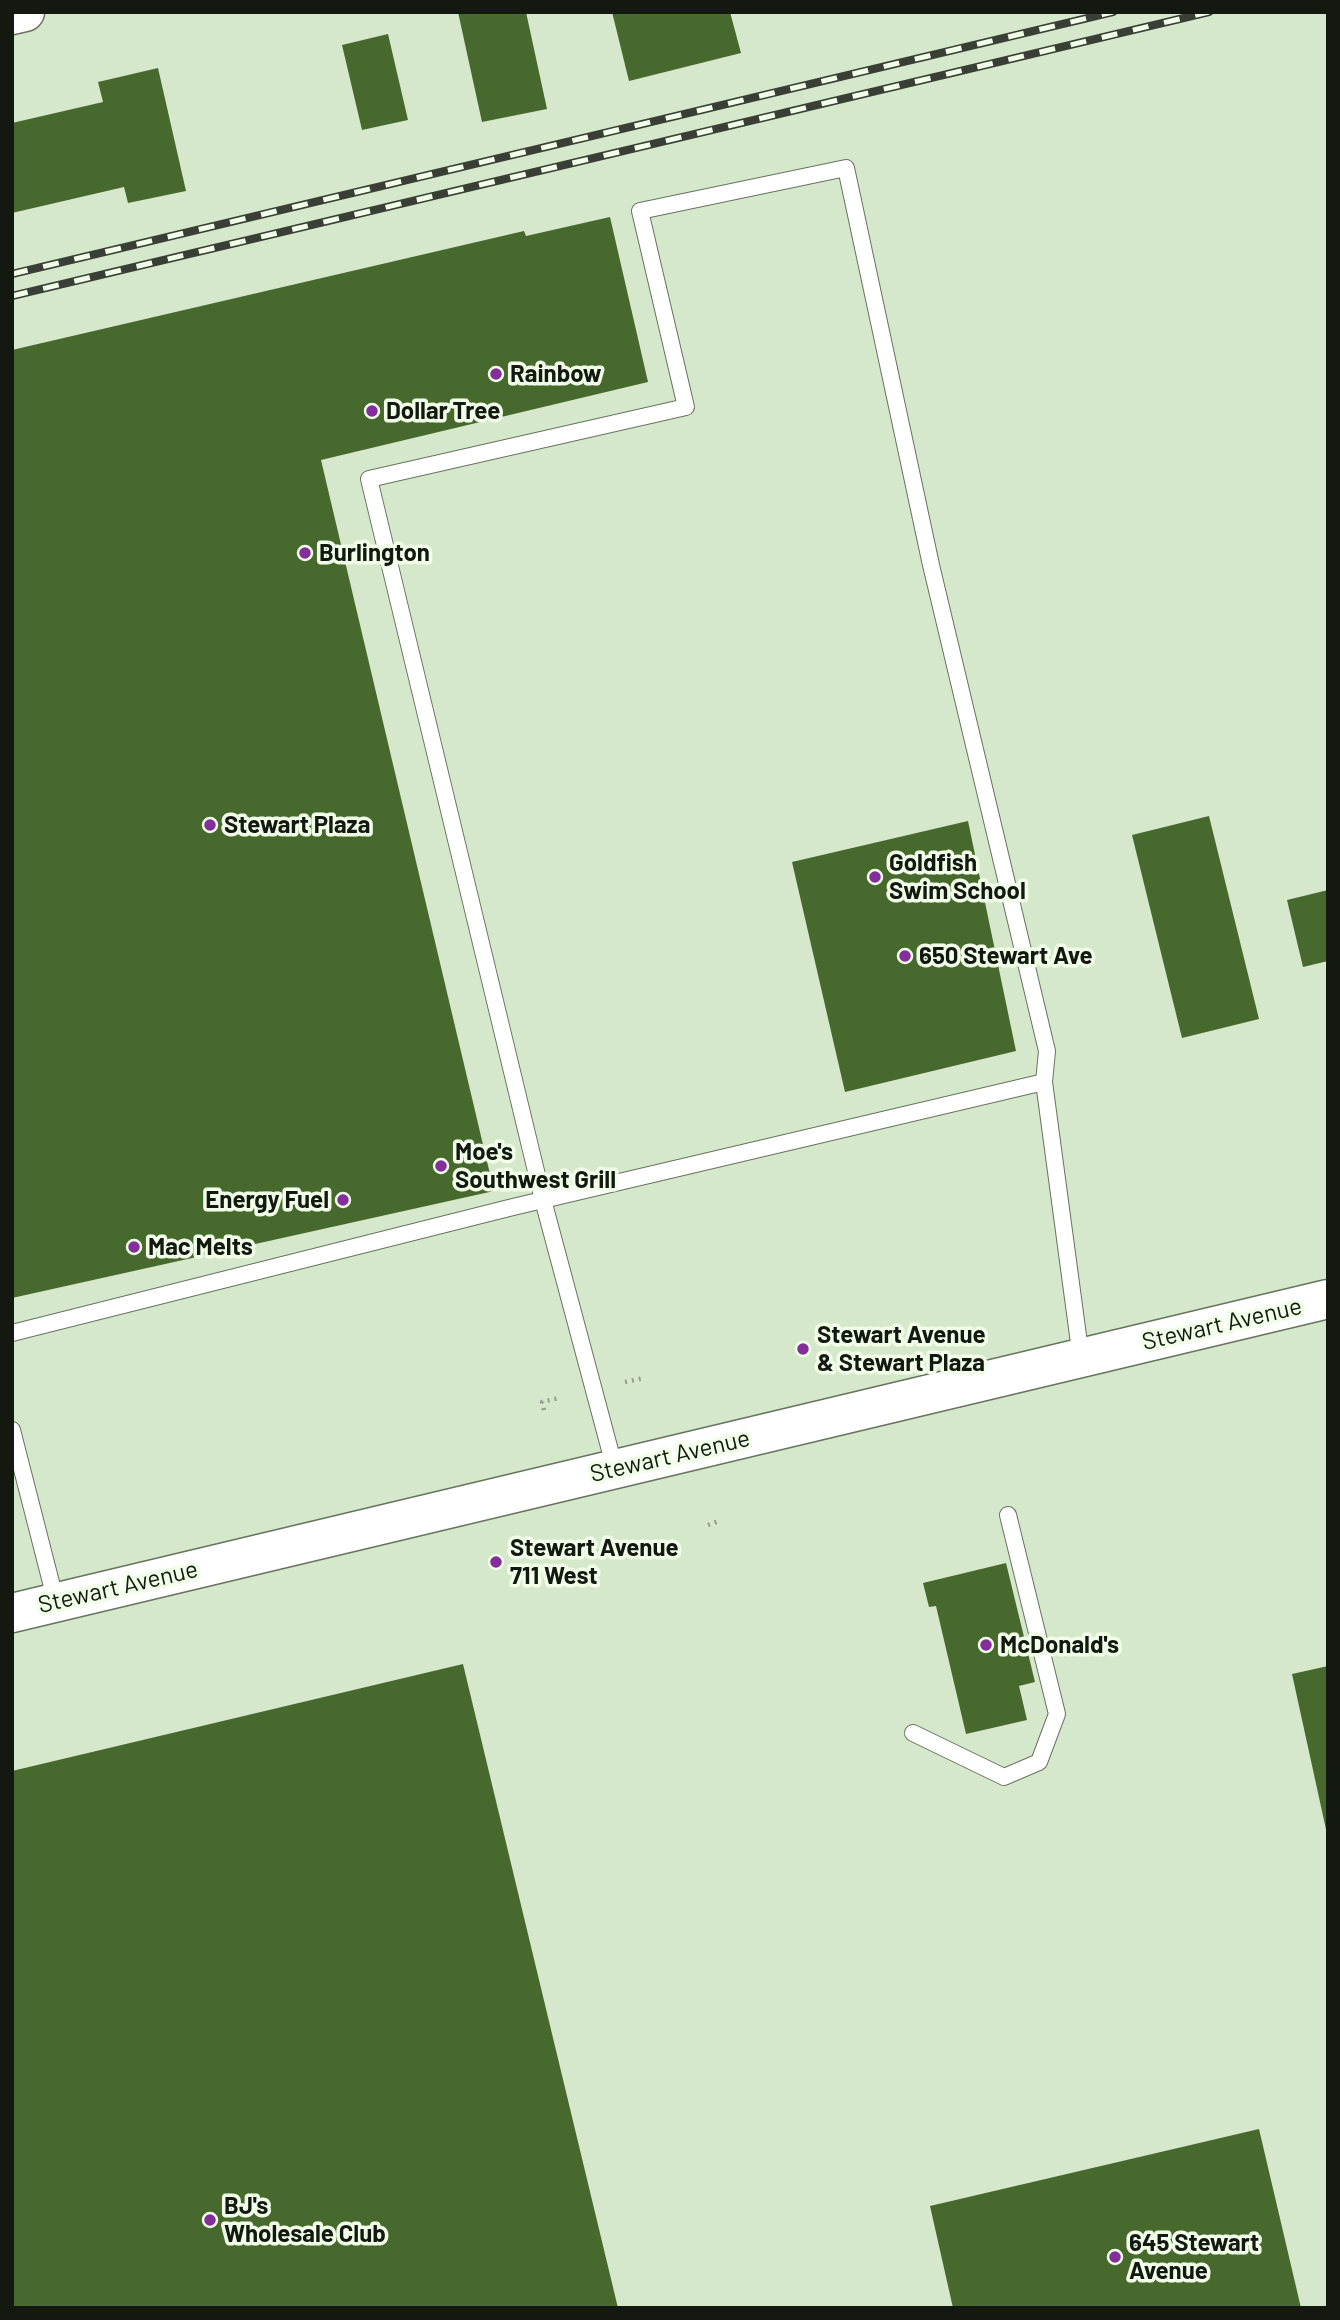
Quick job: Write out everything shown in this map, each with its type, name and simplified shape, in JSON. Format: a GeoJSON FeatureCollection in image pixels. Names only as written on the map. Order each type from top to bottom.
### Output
{"type":"FeatureCollection","features":[{"type":"Feature","properties":{"kind":"main road"},"geometry":{"type":"LineString","coordinates":[[12,15],[25,12]]}},
{"type":"Feature","properties":{"kind":"main road","name":"Stewart Avenue"},"geometry":{"type":"LineString","coordinates":[[12,1613],[1328,1299]]}},
{"type":"Feature","properties":{"kind":"lane"},"geometry":{"type":"LineString","coordinates":[[615,1469],[543,1200],[369,479],[686,407],[640,211],[846,167],[931,565],[1047,1051],[1044,1082],[1081,1358]]}},
{"type":"Feature","properties":{"kind":"lane"},"geometry":{"type":"LineString","coordinates":[[12,1333],[543,1200],[1044,1082]]}},
{"type":"Feature","properties":{"kind":"lane"},"geometry":{"type":"LineString","coordinates":[[12,1430],[56,1602]]}},
{"type":"Feature","properties":{"kind":"lane"},"geometry":{"type":"LineString","coordinates":[[913,1733],[1004,1777],[1039,1762],[1057,1714],[1009,1515]]}},
{"type":"Feature","properties":{"kind":"path"},"geometry":{"type":"LineString","coordinates":[[625,1382],[644,1378]]}},
{"type":"Feature","properties":{"kind":"path"},"geometry":{"type":"LineString","coordinates":[[544,1410],[542,1402],[559,1398]]}},
{"type":"Feature","properties":{"kind":"path"},"geometry":{"type":"LineString","coordinates":[[708,1525],[719,1521]]}},
{"type":"Feature","properties":{"kind":"path"},"geometry":{"type":"LineString","coordinates":[[582,1544],[584,1555]]}},
{"type":"Feature","properties":{"kind":"path"},"geometry":{"type":"LineString","coordinates":[[598,1552],[608,1549]]}},
{"type":"Feature","properties":{"kind":"shaded area"},"geometry":{"type":"Polygon","coordinates":[[[12,12],[1328,12],[1328,2308],[12,2308],[12,12]]]}},
{"type":"Feature","properties":{"kind":"building"},"geometry":{"type":"Polygon","coordinates":[[[458,12],[526,12],[547,109],[482,122],[458,12]]]}},
{"type":"Feature","properties":{"kind":"building"},"geometry":{"type":"Polygon","coordinates":[[[612,12],[730,12],[741,53],[629,81],[612,12]]]}},
{"type":"Feature","properties":{"kind":"building"},"geometry":{"type":"Polygon","coordinates":[[[388,34],[408,120],[362,130],[342,45],[388,34]]]}},
{"type":"Feature","properties":{"kind":"building"},"geometry":{"type":"Polygon","coordinates":[[[158,68],[186,191],[128,203],[124,187],[12,213],[12,123],[103,102],[98,82],[158,68]]]}},
{"type":"Feature","properties":{"kind":"building","name":"Stewart Plaza"},"geometry":{"type":"Polygon","coordinates":[[[610,217],[648,382],[321,460],[494,1191],[12,1298],[12,350],[524,231],[526,236],[610,217]]]}},
{"type":"Feature","properties":{"kind":"building"},"geometry":{"type":"Polygon","coordinates":[[[1209,816],[1259,1019],[1182,1038],[1132,835],[1209,816]]]}},
{"type":"Feature","properties":{"kind":"building","name":"650 Stewart Ave"},"geometry":{"type":"Polygon","coordinates":[[[968,821],[1016,1051],[845,1092],[792,862],[968,821]]]}},
{"type":"Feature","properties":{"kind":"building"},"geometry":{"type":"Polygon","coordinates":[[[1328,890],[1328,961],[1303,967],[1287,900],[1328,890]]]}},
{"type":"Feature","properties":{"kind":"building","name":"McDonald's"},"geometry":{"type":"Polygon","coordinates":[[[1006,1563],[1035,1682],[1019,1686],[1027,1720],[966,1734],[936,1606],[929,1607],[923,1583],[1006,1563]]]}},
{"type":"Feature","properties":{"kind":"building"},"geometry":{"type":"Polygon","coordinates":[[[463,1664],[618,2308],[12,2308],[12,1771],[463,1664]]]}},
{"type":"Feature","properties":{"kind":"building"},"geometry":{"type":"Polygon","coordinates":[[[1328,1666],[1328,1834],[1327,1834],[1292,1674],[1328,1666]]]}},
{"type":"Feature","properties":{"kind":"building","name":"645 Stewart Avenue"},"geometry":{"type":"Polygon","coordinates":[[[1259,2129],[1301,2308],[953,2308],[930,2206],[1259,2129]]]}},
{"type":"Feature","properties":{"kind":"railway"},"geometry":{"type":"LineString","coordinates":[[12,274],[1113,12]]}},
{"type":"Feature","properties":{"kind":"railway"},"geometry":{"type":"LineString","coordinates":[[12,296],[1209,12]]}},
{"type":"Feature","properties":{"kind":"place","name":"Rainbow"},"geometry":{"type":"Point","coordinates":[496,374]}},
{"type":"Feature","properties":{"kind":"place","name":"Dollar Tree"},"geometry":{"type":"Point","coordinates":[372,411]}},
{"type":"Feature","properties":{"kind":"place","name":"Burlington"},"geometry":{"type":"Point","coordinates":[305,553]}},
{"type":"Feature","properties":{"kind":"place","name":"Stewart Plaza"},"geometry":{"type":"Point","coordinates":[210,825]}},
{"type":"Feature","properties":{"kind":"place","name":"Goldfish Swim School"},"geometry":{"type":"Point","coordinates":[875,877]}},
{"type":"Feature","properties":{"kind":"place","name":"650 Stewart Ave"},"geometry":{"type":"Point","coordinates":[905,956]}},
{"type":"Feature","properties":{"kind":"place","name":"Moe's Southwest Grill"},"geometry":{"type":"Point","coordinates":[441,1166]}},
{"type":"Feature","properties":{"kind":"place","name":"Energy Fuel"},"geometry":{"type":"Point","coordinates":[343,1200]}},
{"type":"Feature","properties":{"kind":"place","name":"Mac Melts"},"geometry":{"type":"Point","coordinates":[134,1247]}},
{"type":"Feature","properties":{"kind":"place","name":"Stewart Avenue & Stewart Plaza"},"geometry":{"type":"Point","coordinates":[803,1349]}},
{"type":"Feature","properties":{"kind":"place","name":"Stewart Avenue 711 West"},"geometry":{"type":"Point","coordinates":[496,1562]}},
{"type":"Feature","properties":{"kind":"place","name":"McDonald's"},"geometry":{"type":"Point","coordinates":[986,1645]}},
{"type":"Feature","properties":{"kind":"place","name":"BJ's Wholesale Club"},"geometry":{"type":"Point","coordinates":[210,2220]}},
{"type":"Feature","properties":{"kind":"place","name":"645 Stewart Avenue"},"geometry":{"type":"Point","coordinates":[1115,2257]}}]}
